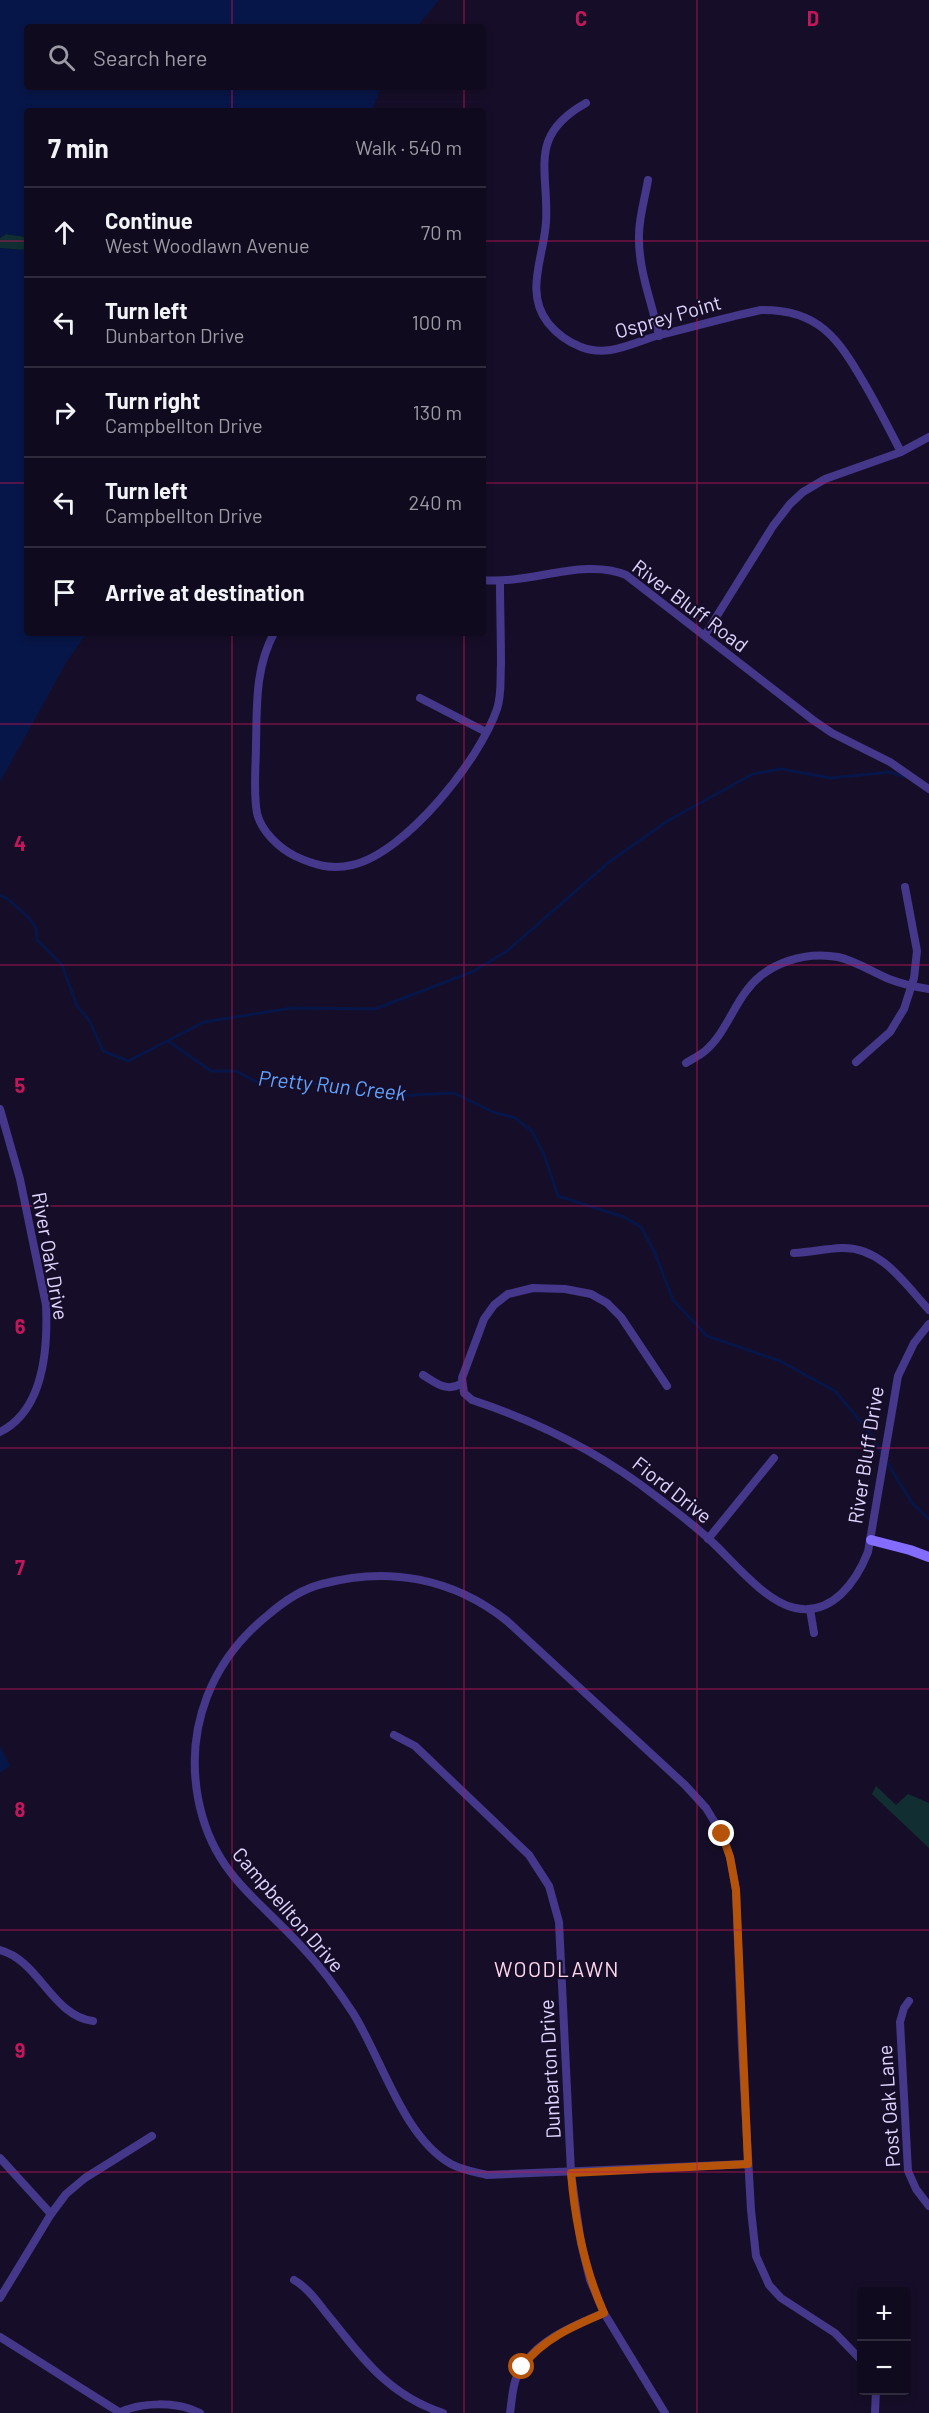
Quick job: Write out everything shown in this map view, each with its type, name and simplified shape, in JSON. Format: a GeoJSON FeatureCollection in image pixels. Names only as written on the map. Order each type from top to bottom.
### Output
{"type":"FeatureCollection","features":[{"type":"Feature","properties":{"kind":"street","name":"Osprey Point"},"geometry":{"type":"LineString","coordinates":[[586,104],[562,119],[551,134],[543,161],[546,220],[536,285],[537,302],[550,325],[564,339],[582,348],[610,351],[761,310],[778,310],[812,321],[828,331],[843,347],[901,452]]}},
{"type":"Feature","properties":{"kind":"street"},"geometry":{"type":"LineString","coordinates":[[648,180],[641,216],[639,243],[644,278],[660,336]]}},
{"type":"Feature","properties":{"kind":"street"},"geometry":{"type":"LineString","coordinates":[[705,635],[773,526],[790,504],[803,492],[825,479],[901,452],[929,437]]}},
{"type":"Feature","properties":{"kind":"street","name":"River Bluff Road"},"geometry":{"type":"LineString","coordinates":[[486,580],[500,582],[588,569],[617,571],[634,580],[794,707],[839,736],[890,762],[929,789]]}},
{"type":"Feature","properties":{"kind":"street"},"geometry":{"type":"LineString","coordinates":[[273,636],[259,679],[257,813],[272,839],[298,858],[324,867],[345,867],[363,862],[390,846],[422,820],[480,746],[496,710],[501,687],[500,582]]}},
{"type":"Feature","properties":{"kind":"street"},"geometry":{"type":"LineString","coordinates":[[420,698],[486,732]]}},
{"type":"Feature","properties":{"kind":"street"},"geometry":{"type":"LineString","coordinates":[[856,1062],[890,1032],[904,1009],[917,969],[917,951],[905,887]]}},
{"type":"Feature","properties":{"kind":"street"},"geometry":{"type":"LineString","coordinates":[[686,1063],[705,1051],[756,980],[782,963],[814,956],[838,958],[911,986],[929,989]]}},
{"type":"Feature","properties":{"kind":"street","name":"River Oak Drive"},"geometry":{"type":"LineString","coordinates":[[0,1109],[22,1190],[46,1305],[47,1325],[44,1356],[32,1400],[22,1416],[0,1432]]}},
{"type":"Feature","properties":{"kind":"street"},"geometry":{"type":"LineString","coordinates":[[794,1253],[842,1248],[873,1255],[890,1267],[929,1310]]}},
{"type":"Feature","properties":{"kind":"street"},"geometry":{"type":"LineString","coordinates":[[423,1375],[443,1388],[453,1388],[462,1383],[488,1311],[508,1294],[533,1288],[565,1289],[591,1294],[608,1304],[621,1317],[668,1386]]}},
{"type":"Feature","properties":{"kind":"street","name":"River Bluff Drive"},"geometry":{"type":"LineString","coordinates":[[929,1324],[909,1350],[894,1390],[871,1540],[929,1557]]}},
{"type":"Feature","properties":{"kind":"street","name":"Fiord Drive"},"geometry":{"type":"LineString","coordinates":[[462,1383],[465,1393],[472,1400],[537,1424],[593,1453],[656,1496],[708,1539],[766,1593],[786,1605],[810,1609]]}},
{"type":"Feature","properties":{"kind":"street"},"geometry":{"type":"LineString","coordinates":[[708,1539],[774,1458]]}},
{"type":"Feature","properties":{"kind":"street"},"geometry":{"type":"LineString","coordinates":[[814,1633],[810,1609],[826,1605],[843,1592],[863,1563],[871,1540]]}},
{"type":"Feature","properties":{"kind":"street","name":"Campbellton Drive"},"geometry":{"type":"LineString","coordinates":[[748,2164],[487,2175],[458,2167],[433,2151],[411,2123],[353,2013],[304,1948],[239,1885],[222,1861],[208,1834],[198,1797],[196,1771],[198,1722],[205,1698],[224,1662],[242,1638],[277,1608],[320,1584],[370,1575],[424,1580],[455,1589],[481,1602],[521,1634],[685,1785],[706,1808],[725,1842],[736,1890],[748,2164],[756,2256],[769,2284],[792,2307],[835,2333],[857,2357]]}},
{"type":"Feature","properties":{"kind":"street","name":"Dunbarton Drive"},"geometry":{"type":"LineString","coordinates":[[394,1736],[415,1746],[506,1832],[537,1865],[549,1886],[559,1922],[571,2173],[580,2243],[590,2280],[604,2313],[666,2413]]}},
{"type":"Feature","properties":{"kind":"street"},"geometry":{"type":"LineString","coordinates":[[0,1950],[10,1953],[31,1970],[74,2015],[93,2021]]}},
{"type":"Feature","properties":{"kind":"street","name":"Post Oak Lane"},"geometry":{"type":"LineString","coordinates":[[909,2001],[904,2008],[900,2022],[906,2157],[911,2181],[929,2206]]}},
{"type":"Feature","properties":{"kind":"street"},"geometry":{"type":"LineString","coordinates":[[0,2298],[51,2214],[75,2186],[152,2136]]}},
{"type":"Feature","properties":{"kind":"street"},"geometry":{"type":"LineString","coordinates":[[0,2158],[51,2214]]}},
{"type":"Feature","properties":{"kind":"street"},"geometry":{"type":"LineString","coordinates":[[294,2280],[311,2294],[355,2350],[380,2377],[406,2398],[443,2413]]}},
{"type":"Feature","properties":{"kind":"street"},"geometry":{"type":"LineString","coordinates":[[510,2413],[517,2376],[534,2352],[577,2324],[604,2313]]}},
{"type":"Feature","properties":{"kind":"street"},"geometry":{"type":"LineString","coordinates":[[0,2337],[118,2412],[152,2405],[185,2407],[200,2413]]}},
{"type":"Feature","properties":{"kind":"street"},"geometry":{"type":"LineString","coordinates":[[875,2413],[876,2395]]}},
{"type":"Feature","properties":{"kind":"green space"},"geometry":{"type":"Polygon","coordinates":[[[6,234],[24,237],[24,249],[0,248],[0,238],[6,234]]]}},
{"type":"Feature","properties":{"kind":"green space"},"geometry":{"type":"Polygon","coordinates":[[[876,1786],[896,1805],[908,1794],[929,1803],[929,1848],[872,1794],[876,1786]]]}},
{"type":"Feature","properties":{"kind":"shaded area"},"geometry":{"type":"Polygon","coordinates":[[[0,0],[439,0],[419,24],[24,24],[24,90],[380,90],[373,108],[24,108],[24,237],[6,234],[0,238],[0,0]]]}},
{"type":"Feature","properties":{"kind":"shaded area"},"geometry":{"type":"Polygon","coordinates":[[[0,248],[24,249],[24,636],[85,636],[67,661],[0,782],[0,248]]]}},
{"type":"Feature","properties":{"kind":"shaded area"},"geometry":{"type":"Polygon","coordinates":[[[0,1745],[10,1766],[0,1773],[0,1745]]]}},
{"type":"Feature","properties":{"kind":"waterway"},"geometry":{"type":"LineString","coordinates":[[0,895],[8,899],[29,918],[36,928],[37,940],[62,965],[77,1006],[89,1020],[103,1051],[128,1061],[204,1022],[292,1008],[375,1009],[474,971],[507,951],[609,862],[669,820],[753,774],[781,769],[831,778],[889,772],[909,778]]}},
{"type":"Feature","properties":{"kind":"waterway","name":"Pretty Run Creek"},"geometry":{"type":"LineString","coordinates":[[168,1041],[211,1071],[236,1071],[257,1082],[286,1079],[392,1096],[454,1093],[493,1112],[515,1118],[532,1131],[544,1155],[558,1196],[624,1217],[641,1227],[655,1253],[673,1300],[707,1336],[780,1361],[835,1391],[867,1429],[883,1455]]}},
{"type":"Feature","properties":{"kind":"waterway","name":"Pretty Run Creek"},"geometry":{"type":"LineString","coordinates":[[886,1461],[912,1503],[929,1519]]}},
{"type":"Feature","properties":{"kind":"district","name":"WOODLAWN"},"geometry":{"type":"Point","coordinates":[557,1970]}},
{"type":"Feature","properties":{"kind":"route"},"geometry":{"type":"LineString","coordinates":[[522,2367],[541,2345],[577,2324],[604,2313],[590,2280],[580,2243],[571,2173],[672,2166],[748,2164],[736,1890],[730,1857],[722,1834]]}}]}
